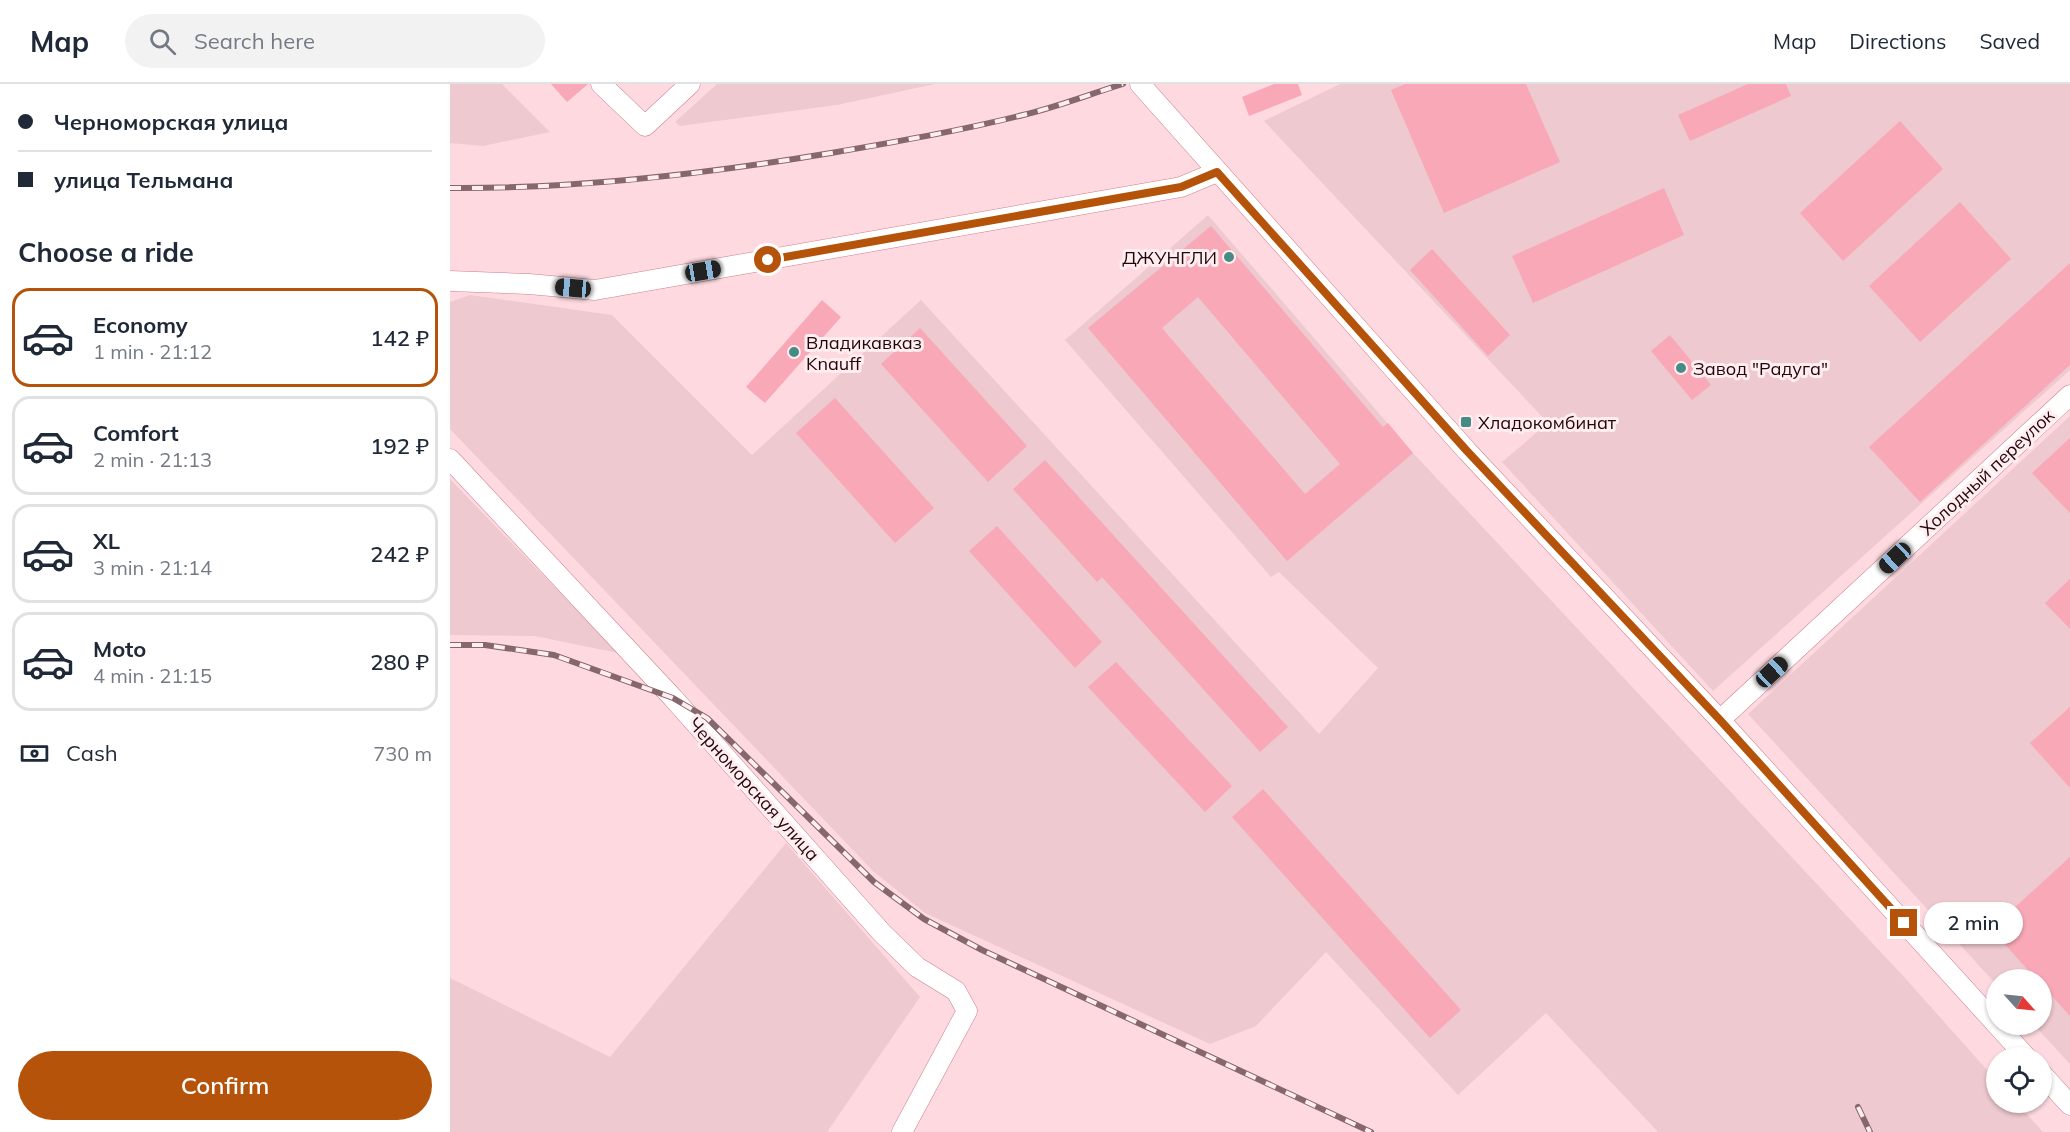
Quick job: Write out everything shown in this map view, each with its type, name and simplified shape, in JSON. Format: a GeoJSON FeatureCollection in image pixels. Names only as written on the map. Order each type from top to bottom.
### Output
{"type":"FeatureCollection","features":[{"type":"Feature","properties":{"kind":"street"},"geometry":{"type":"LineString","coordinates":[[601,84],[645,126],[690,84]]}},
{"type":"Feature","properties":{"kind":"street"},"geometry":{"type":"LineString","coordinates":[[1140,84],[1467,451],[1720,720],[2017,1047]]}},
{"type":"Feature","properties":{"kind":"street"},"geometry":{"type":"LineString","coordinates":[[450,281],[529,284],[595,290],[1181,187],[1217,172]]}},
{"type":"Feature","properties":{"kind":"street","name":"Холодный переулок"},"geometry":{"type":"LineString","coordinates":[[1720,720],[2070,395]]}},
{"type":"Feature","properties":{"kind":"street","name":"Черноморская улица"},"geometry":{"type":"LineString","coordinates":[[450,459],[673,698],[882,933],[917,967],[956,991],[967,1011],[902,1132]]}},
{"type":"Feature","properties":{"kind":"street"},"geometry":{"type":"LineString","coordinates":[[2052,1085],[2070,1105]]}},
{"type":"Feature","properties":{"kind":"shaded area"},"geometry":{"type":"Polygon","coordinates":[[[450,84],[502,84],[550,132],[483,146],[450,143],[450,84]]]}},
{"type":"Feature","properties":{"kind":"shaded area"},"geometry":{"type":"Polygon","coordinates":[[[717,84],[935,84],[837,105],[680,126],[675,122],[717,84]]]}},
{"type":"Feature","properties":{"kind":"shaded area"},"geometry":{"type":"Polygon","coordinates":[[[1340,84],[2070,84],[2070,370],[1713,691],[1502,462],[1548,423],[1264,121],[1340,84]]]}},
{"type":"Feature","properties":{"kind":"shaded area"},"geometry":{"type":"Polygon","coordinates":[[[1208,215],[1414,454],[1905,978],[1986,1069],[1986,1113],[2026,1113],[2043,1132],[1658,1132],[1546,1013],[1458,1095],[1326,952],[1256,1026],[1210,1044],[925,913],[873,871],[450,429],[450,302],[470,295],[612,315],[752,455],[921,300],[1319,734],[1378,668],[1279,572],[1271,577],[1065,340],[1208,215]]]}},
{"type":"Feature","properties":{"kind":"shaded area"},"geometry":{"type":"Polygon","coordinates":[[[2070,416],[2070,1064],[2043,1035],[2052,1035],[2052,969],[1986,969],[1986,973],[1748,714],[2070,416]]]}},
{"type":"Feature","properties":{"kind":"shaded area"},"geometry":{"type":"Polygon","coordinates":[[[450,479],[618,653],[535,636],[450,635],[450,479]]]}},
{"type":"Feature","properties":{"kind":"shaded area"},"geometry":{"type":"Polygon","coordinates":[[[786,843],[920,997],[827,1132],[450,1132],[450,978],[610,1057],[786,843]]]}},
{"type":"Feature","properties":{"kind":"building"},"geometry":{"type":"Polygon","coordinates":[[[551,84],[588,84],[567,102],[551,84]]]}},
{"type":"Feature","properties":{"kind":"building"},"geometry":{"type":"Polygon","coordinates":[[[1274,84],[1298,84],[1302,95],[1249,116],[1242,97],[1274,84]]]}},
{"type":"Feature","properties":{"kind":"building"},"geometry":{"type":"Polygon","coordinates":[[[1405,84],[1526,84],[1560,162],[1444,213],[1391,90],[1405,84]]]}},
{"type":"Feature","properties":{"kind":"building"},"geometry":{"type":"Polygon","coordinates":[[[1748,84],[1786,84],[1791,96],[1690,141],[1678,115],[1748,84]]]}},
{"type":"Feature","properties":{"kind":"building"},"geometry":{"type":"Polygon","coordinates":[[[1900,121],[1943,169],[1843,261],[1800,213],[1900,121]]]}},
{"type":"Feature","properties":{"kind":"building"},"geometry":{"type":"Polygon","coordinates":[[[1664,188],[1684,235],[1533,303],[1512,256],[1664,188]]]}},
{"type":"Feature","properties":{"kind":"building"},"geometry":{"type":"Polygon","coordinates":[[[1960,202],[2011,259],[1920,342],[1869,286],[1960,202]]]}},
{"type":"Feature","properties":{"kind":"building"},"geometry":{"type":"Polygon","coordinates":[[[1211,226],[1383,427],[1388,423],[1413,453],[1287,561],[1088,328],[1211,226]],[[1198,297],[1162,328],[1305,494],[1340,464],[1198,297]]]}},
{"type":"Feature","properties":{"kind":"building"},"geometry":{"type":"Polygon","coordinates":[[[1432,249],[1510,335],[1488,356],[1410,270],[1432,249]]]}},
{"type":"Feature","properties":{"kind":"building"},"geometry":{"type":"Polygon","coordinates":[[[2070,263],[2070,365],[1920,502],[1869,447],[2070,263]]]}},
{"type":"Feature","properties":{"kind":"building","name":"Владикавказ Knauff"},"geometry":{"type":"Polygon","coordinates":[[[822,300],[841,317],[765,403],[746,387],[822,300]]]}},
{"type":"Feature","properties":{"kind":"building"},"geometry":{"type":"Polygon","coordinates":[[[920,328],[1027,446],[988,482],[881,364],[920,328]]]}},
{"type":"Feature","properties":{"kind":"building","name":"Завод \"Радуга\""},"geometry":{"type":"Polygon","coordinates":[[[1670,335],[1711,385],[1692,400],[1651,351],[1670,335]]]}},
{"type":"Feature","properties":{"kind":"building"},"geometry":{"type":"Polygon","coordinates":[[[835,398],[934,508],[895,543],[796,433],[835,398]]]}},
{"type":"Feature","properties":{"kind":"building"},"geometry":{"type":"Polygon","coordinates":[[[2070,438],[2070,513],[2032,473],[2070,438]]]}},
{"type":"Feature","properties":{"kind":"building"},"geometry":{"type":"Polygon","coordinates":[[[1045,460],[1288,727],[1260,752],[1102,577],[1097,582],[1013,489],[1045,460]]]}},
{"type":"Feature","properties":{"kind":"building"},"geometry":{"type":"Polygon","coordinates":[[[997,526],[1102,642],[1075,668],[969,551],[997,526]]]}},
{"type":"Feature","properties":{"kind":"building"},"geometry":{"type":"Polygon","coordinates":[[[2070,579],[2070,629],[2045,603],[2070,579]]]}},
{"type":"Feature","properties":{"kind":"building"},"geometry":{"type":"Polygon","coordinates":[[[1116,662],[1232,786],[1205,812],[1088,687],[1116,662]]]}},
{"type":"Feature","properties":{"kind":"building"},"geometry":{"type":"Polygon","coordinates":[[[2070,707],[2070,788],[2030,743],[2070,707]]]}},
{"type":"Feature","properties":{"kind":"building"},"geometry":{"type":"Polygon","coordinates":[[[1263,789],[1461,1010],[1430,1038],[1232,817],[1263,789]]]}},
{"type":"Feature","properties":{"kind":"building"},"geometry":{"type":"Polygon","coordinates":[[[2070,857],[2070,1016],[2052,996],[2052,969],[2027,969],[1991,929],[2070,857]]]}},
{"type":"Feature","properties":{"kind":"railway"},"geometry":{"type":"LineString","coordinates":[[450,188],[593,183],[689,174],[784,161],[999,121],[1123,84]]}},
{"type":"Feature","properties":{"kind":"railway"},"geometry":{"type":"LineString","coordinates":[[450,645],[485,645],[554,655],[673,698],[707,718],[874,882],[924,919],[982,950],[1371,1132]]}},
{"type":"Feature","properties":{"kind":"railway"},"geometry":{"type":"LineString","coordinates":[[1858,1107],[1870,1132]]}},
{"type":"Feature","properties":{"kind":"place","name":"ДЖУНГЛИ"},"geometry":{"type":"Point","coordinates":[1229,257]}},
{"type":"Feature","properties":{"kind":"place","name":"Владикавказ Knauff"},"geometry":{"type":"Point","coordinates":[794,352]}},
{"type":"Feature","properties":{"kind":"place","name":"Завод \"Радуга\""},"geometry":{"type":"Point","coordinates":[1681,368]}},
{"type":"Feature","properties":{"kind":"place","name":"Хладокомбинат"},"geometry":{"type":"Point","coordinates":[1466,422]}},
{"type":"Feature","properties":{"kind":"route"},"geometry":{"type":"LineString","coordinates":[[768,260],[1181,187],[1217,172],[1467,451],[1720,720],[1904,923]]}}]}
